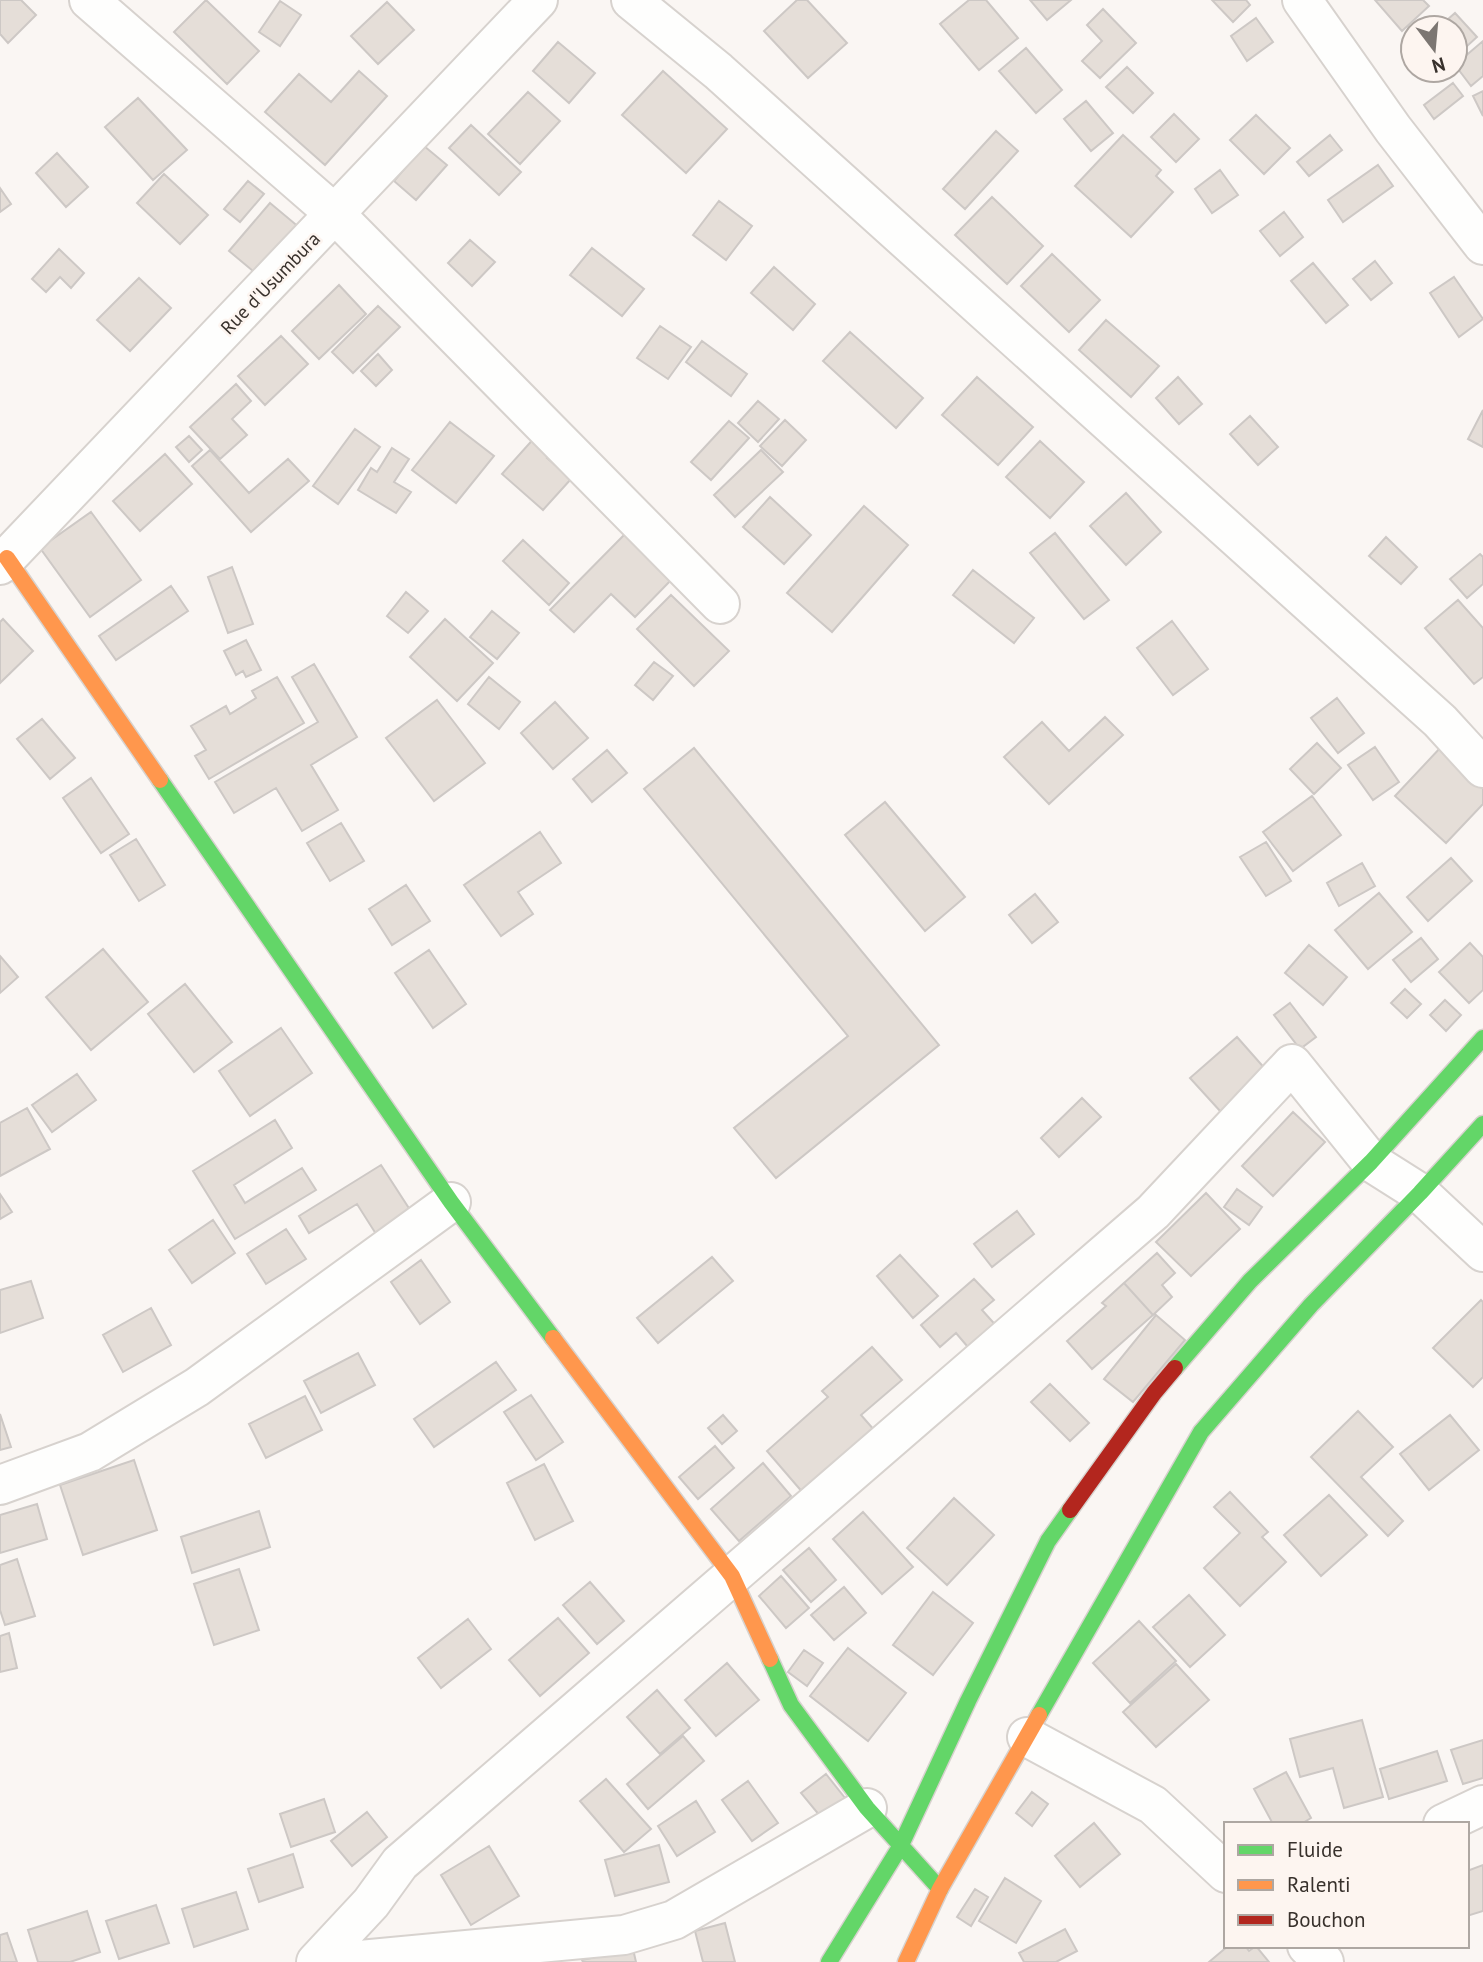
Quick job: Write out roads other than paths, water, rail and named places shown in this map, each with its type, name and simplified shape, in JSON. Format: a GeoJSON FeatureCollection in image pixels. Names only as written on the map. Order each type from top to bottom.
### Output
{"type":"FeatureCollection","features":[{"type":"Feature","properties":{"kind":"main road"},"geometry":{"type":"LineString","coordinates":[[3,562],[451,1202],[732,1576],[791,1705],[867,1808],[940,1889]]}},
{"type":"Feature","properties":{"kind":"main road"},"geometry":{"type":"LineString","coordinates":[[829,1962],[900,1847],[968,1701],[1048,1541],[1250,1281],[1371,1162],[1483,1038]]}},
{"type":"Feature","properties":{"kind":"main road"},"geometry":{"type":"LineString","coordinates":[[905,1962],[940,1889],[1027,1737],[1196,1428],[1483,1124]]}},
{"type":"Feature","properties":{"kind":"street"},"geometry":{"type":"LineString","coordinates":[[89,0],[335,214],[720,604]]}},
{"type":"Feature","properties":{"kind":"street","name":"Rue d'Usumbura"},"geometry":{"type":"LineString","coordinates":[[3,562],[538,0]]}},
{"type":"Feature","properties":{"kind":"street"},"geometry":{"type":"LineString","coordinates":[[631,0],[718,71],[1440,721],[1483,768]]}},
{"type":"Feature","properties":{"kind":"street"},"geometry":{"type":"LineString","coordinates":[[1302,0],[1394,129],[1483,245]]}},
{"type":"Feature","properties":{"kind":"street"},"geometry":{"type":"LineString","coordinates":[[316,1962],[371,1903],[400,1863],[1153,1212],[1292,1064],[1371,1162],[1420,1193],[1483,1252]]}},
{"type":"Feature","properties":{"kind":"street"},"geometry":{"type":"LineString","coordinates":[[0,1485],[90,1452],[197,1387],[451,1202]]}},
{"type":"Feature","properties":{"kind":"street"},"geometry":{"type":"LineString","coordinates":[[1027,1737],[1153,1805],[1224,1871]]}},
{"type":"Feature","properties":{"kind":"street"},"geometry":{"type":"LineString","coordinates":[[1447,1822],[1483,1805]]}},
{"type":"Feature","properties":{"kind":"street"},"geometry":{"type":"LineString","coordinates":[[339,1962],[624,1935],[674,1920],[867,1808]]}},
{"type":"Feature","properties":{"kind":"street"},"geometry":{"type":"LineString","coordinates":[[1309,1948],[1324,1962]]}}]}
